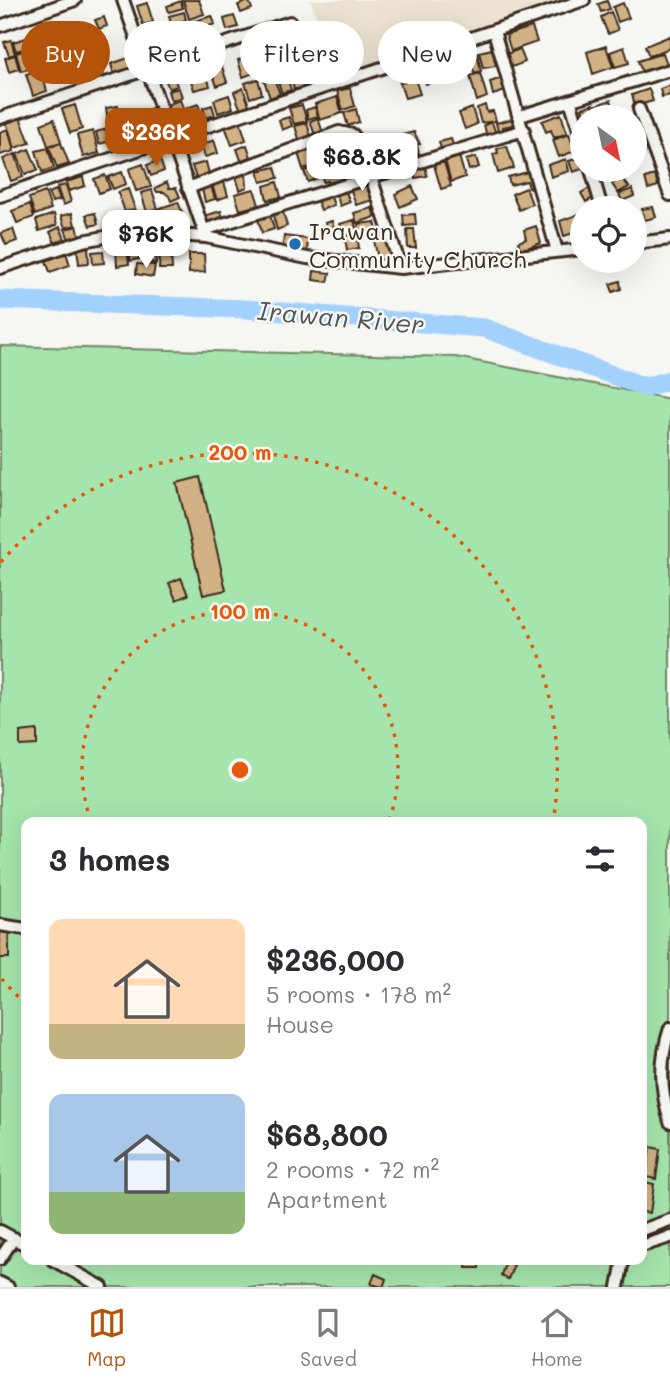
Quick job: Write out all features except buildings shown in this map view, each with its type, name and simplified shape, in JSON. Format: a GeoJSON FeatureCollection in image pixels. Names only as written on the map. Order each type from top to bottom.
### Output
{"type":"FeatureCollection","features":[{"type":"Feature","properties":{"kind":"street"},"geometry":{"type":"LineString","coordinates":[[0,26],[75,0]]}},
{"type":"Feature","properties":{"kind":"street"},"geometry":{"type":"LineString","coordinates":[[123,0],[130,21]]}},
{"type":"Feature","properties":{"kind":"street"},"geometry":{"type":"LineString","coordinates":[[0,196],[584,0]]}},
{"type":"Feature","properties":{"kind":"street"},"geometry":{"type":"LineString","coordinates":[[494,31],[557,251]]}},
{"type":"Feature","properties":{"kind":"street"},"geometry":{"type":"LineString","coordinates":[[520,116],[571,103],[670,70]]}},
{"type":"Feature","properties":{"kind":"street"},"geometry":{"type":"LineString","coordinates":[[0,118],[124,78]]}},
{"type":"Feature","properties":{"kind":"street"},"geometry":{"type":"LineString","coordinates":[[152,84],[205,233]]}},
{"type":"Feature","properties":{"kind":"street"},"geometry":{"type":"LineString","coordinates":[[205,233],[371,177],[524,130]]}},
{"type":"Feature","properties":{"kind":"street"},"geometry":{"type":"LineString","coordinates":[[188,188],[339,132],[353,135],[371,177],[401,268]]}},
{"type":"Feature","properties":{"kind":"street"},"geometry":{"type":"LineString","coordinates":[[648,134],[670,195]]}},
{"type":"Feature","properties":{"kind":"street"},"geometry":{"type":"LineString","coordinates":[[0,268],[83,241],[132,232],[205,233],[307,258],[401,268],[570,250]]}},
{"type":"Feature","properties":{"kind":"street"},"geometry":{"type":"LineString","coordinates":[[647,242],[670,239]]}},
{"type":"Feature","properties":{"kind":"street"},"geometry":{"type":"LineString","coordinates":[[0,925],[21,928]]}},
{"type":"Feature","properties":{"kind":"street"},"geometry":{"type":"LineString","coordinates":[[670,1028],[662,1055],[670,1122]]}},
{"type":"Feature","properties":{"kind":"street"},"geometry":{"type":"LineString","coordinates":[[647,1228],[670,1220]]}},
{"type":"Feature","properties":{"kind":"street"},"geometry":{"type":"LineString","coordinates":[[0,1231],[21,1242]]}},
{"type":"Feature","properties":{"kind":"street"},"geometry":{"type":"LineString","coordinates":[[647,1244],[670,1237]]}},
{"type":"Feature","properties":{"kind":"street"},"geometry":{"type":"LineString","coordinates":[[0,1259],[14,1238]]}},
{"type":"Feature","properties":{"kind":"street"},"geometry":{"type":"LineString","coordinates":[[62,1265],[102,1287]]}},
{"type":"Feature","properties":{"kind":"street"},"geometry":{"type":"LineString","coordinates":[[618,1287],[622,1265]]}},
{"type":"Feature","properties":{"kind":"street"},"geometry":{"type":"LineString","coordinates":[[0,1283],[8,1287]]}},
{"type":"Feature","properties":{"kind":"shaded area"},"geometry":{"type":"Polygon","coordinates":[[[310,0],[559,0],[477,28],[477,21],[378,21],[378,61],[364,66],[364,21],[318,21],[310,0]]]}},
{"type":"Feature","properties":{"kind":"green space"},"geometry":{"type":"Polygon","coordinates":[[[0,346],[456,357],[670,399],[670,1287],[0,1287],[0,346]]]}},
{"type":"Feature","properties":{"kind":"waterway","name":"Irawan River"},"geometry":{"type":"LineString","coordinates":[[0,300],[245,309],[484,328],[645,387],[670,380]]}},
{"type":"Feature","properties":{"kind":"place","name":"Irawan Community Church"},"geometry":{"type":"Point","coordinates":[295,244]}}]}
